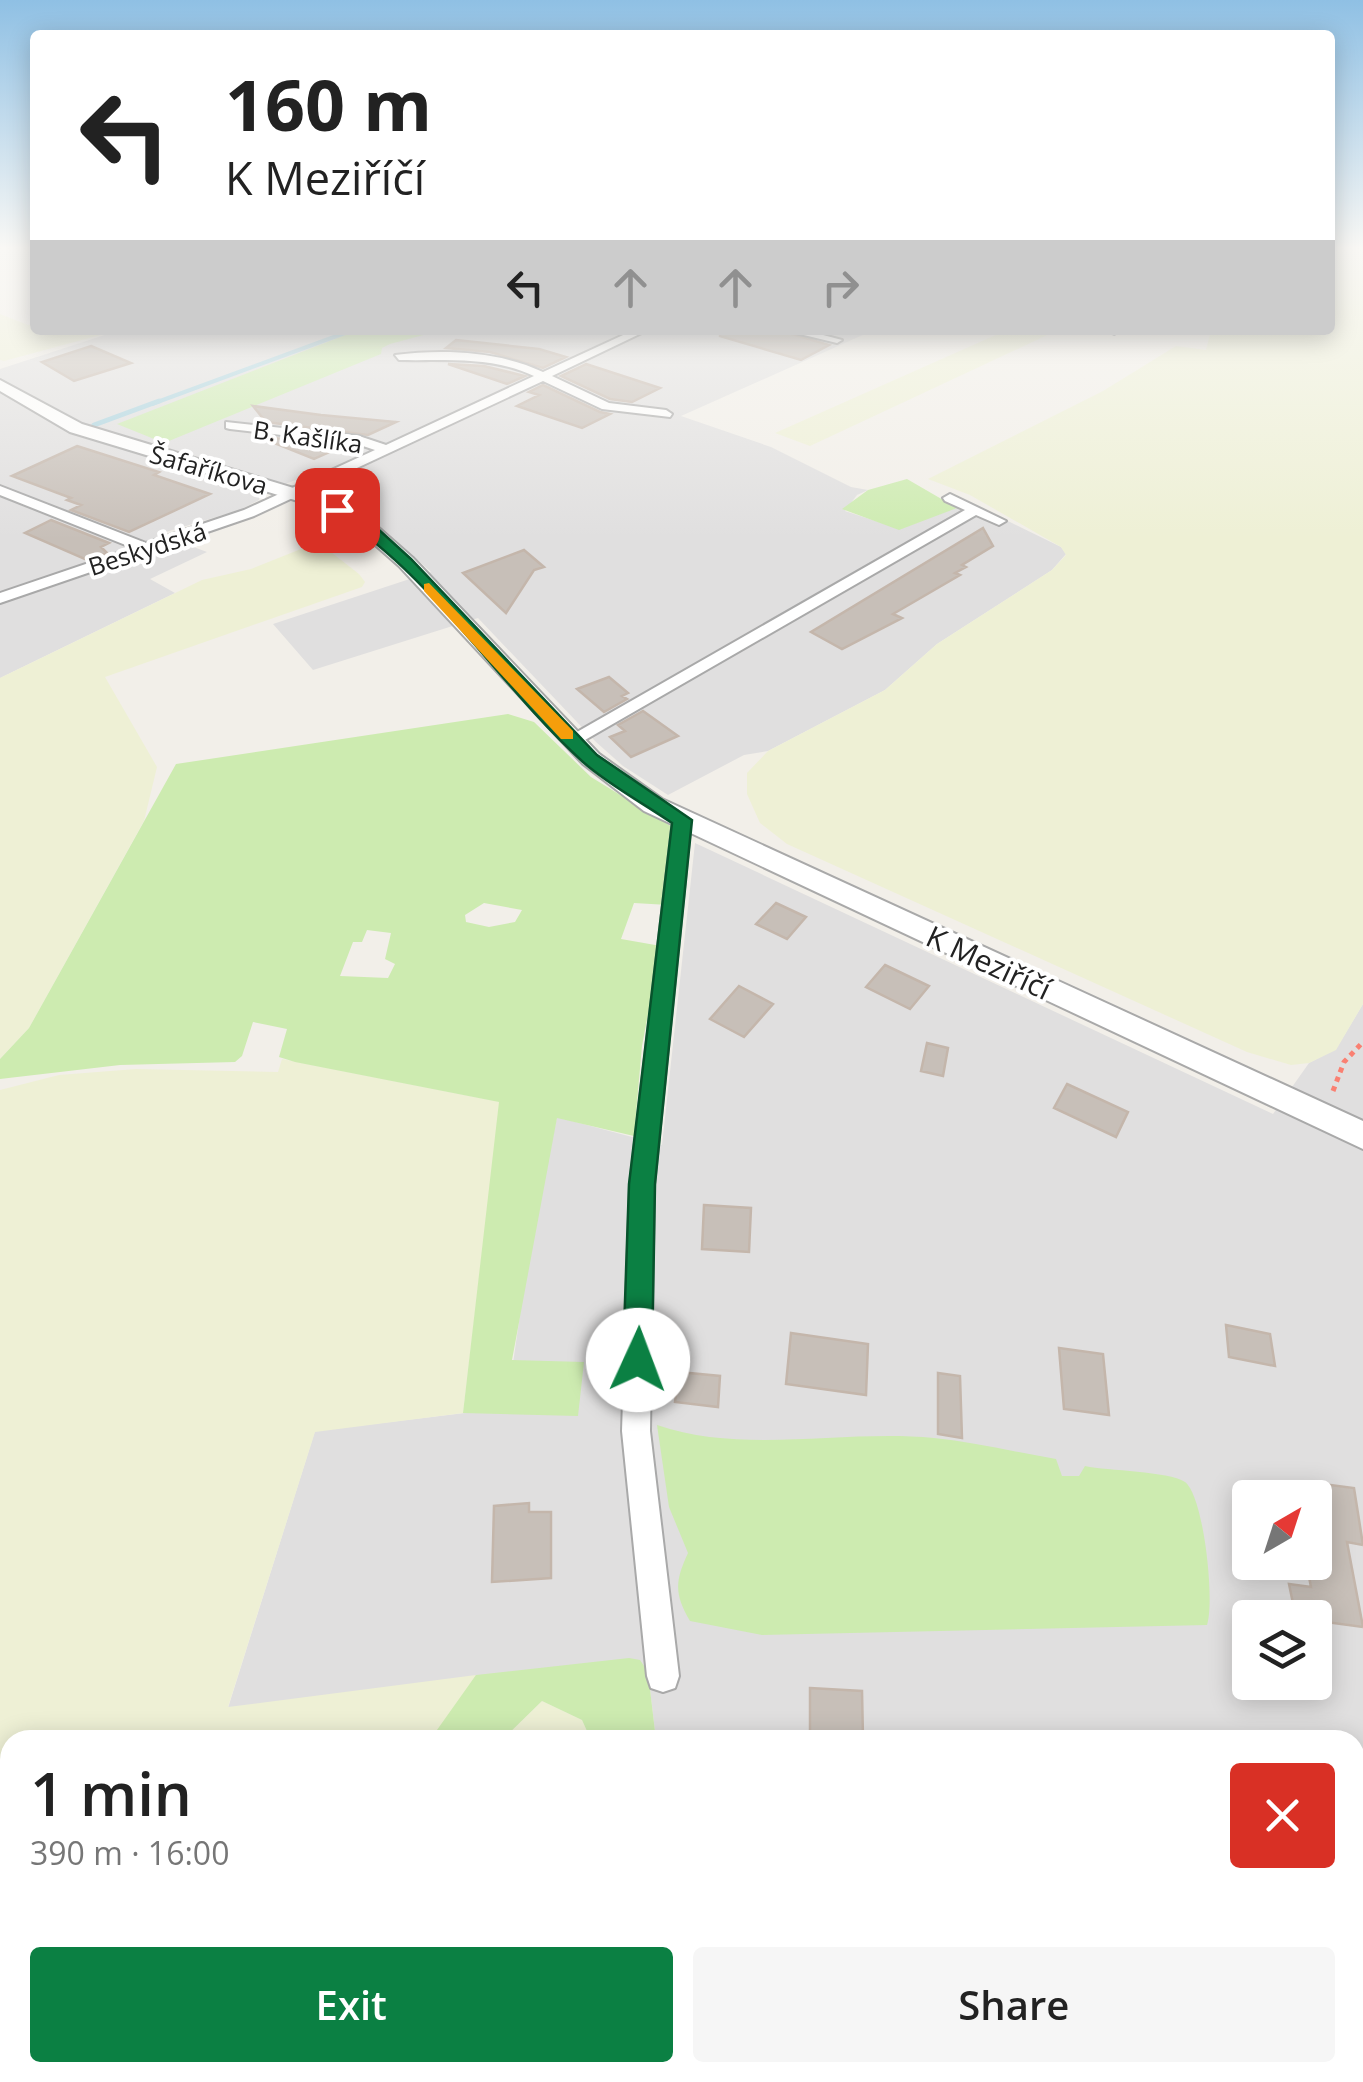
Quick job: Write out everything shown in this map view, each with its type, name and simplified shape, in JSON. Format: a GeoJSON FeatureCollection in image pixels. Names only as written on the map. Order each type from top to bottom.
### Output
{"type":"FeatureCollection","features":[{"type":"Feature","properties":{"kind":"street","name":"Beskydská"},"geometry":{"type":"LineString","coordinates":[[0,598],[242,516],[610,345]]}},
{"type":"Feature","properties":{"kind":"street"},"geometry":{"type":"LineString","coordinates":[[399,357],[485,358],[546,375],[572,393],[606,406],[666,414]]}},
{"type":"Feature","properties":{"kind":"street","name":"Šafaříkova"},"geometry":{"type":"LineString","coordinates":[[0,385],[76,428],[292,493],[346,514],[380,538],[572,740],[618,781]]}},
{"type":"Feature","properties":{"kind":"street","name":"B. Kašlíka"},"geometry":{"type":"LineString","coordinates":[[230,426],[359,440],[386,449]]}},
{"type":"Feature","properties":{"kind":"street"},"geometry":{"type":"LineString","coordinates":[[1,492],[143,547]]}},
{"type":"Feature","properties":{"kind":"street"},"geometry":{"type":"LineString","coordinates":[[950,498],[1000,521]]}},
{"type":"Feature","properties":{"kind":"street"},"geometry":{"type":"LineString","coordinates":[[572,740],[976,510]]}},
{"type":"Feature","properties":{"kind":"street","name":"K Meziříčí"},"geometry":{"type":"LineString","coordinates":[[618,781],[682,820],[1363,1136]]}},
{"type":"Feature","properties":{"kind":"street"},"geometry":{"type":"LineString","coordinates":[[663,1676],[636,1431],[642,1184],[682,820]]}},
{"type":"Feature","properties":{"kind":"path"},"geometry":{"type":"LineString","coordinates":[[1322,1117],[1344,1062],[1363,1042]]}},
{"type":"Feature","properties":{"kind":"shaded area"},"geometry":{"type":"Polygon","coordinates":[[[73,345],[840,345],[681,416],[771,447],[851,487],[868,490],[857,495],[845,511],[900,529],[956,507],[942,499],[957,496],[1061,547],[1066,554],[1052,570],[937,644],[885,690],[768,751],[744,755],[668,795],[623,766],[596,742],[478,618],[313,670],[273,624],[431,572],[367,514],[298,479],[260,494],[259,500],[240,510],[159,534],[207,552],[150,579],[175,593],[0,678],[0,369],[73,345]]]}},
{"type":"Feature","properties":{"kind":"shaded area"},"geometry":{"type":"Polygon","coordinates":[[[695,843],[1273,1114],[1309,1063],[1336,1049],[1363,1004],[1363,1730],[655,1730],[648,1672],[228,1708],[315,1431],[473,1412],[506,1412],[529,1252],[557,1117],[662,1145],[695,843]]]}},
{"type":"Feature","properties":{"kind":"green space"},"geometry":{"type":"Polygon","coordinates":[[[0,345],[63,345],[4,361],[0,360],[0,345]]]}},
{"type":"Feature","properties":{"kind":"green space"},"geometry":{"type":"Polygon","coordinates":[[[319,345],[388,345],[381,354],[164,443],[117,424],[319,345]]]}},
{"type":"Feature","properties":{"kind":"green space"},"geometry":{"type":"Polygon","coordinates":[[[973,345],[1026,345],[810,446],[775,433],[973,345]]]}},
{"type":"Feature","properties":{"kind":"green space"},"geometry":{"type":"Polygon","coordinates":[[[1207,345],[1363,345],[1363,1004],[1336,1050],[1309,1063],[1291,1065],[1247,1052],[787,844],[760,823],[747,794],[747,773],[768,751],[885,690],[937,644],[1052,570],[1066,555],[1061,547],[970,495],[928,479],[1103,391],[1176,346],[1206,350],[1207,345]]]}},
{"type":"Feature","properties":{"kind":"green space"},"geometry":{"type":"Polygon","coordinates":[[[907,479],[957,508],[899,530],[842,509],[868,490],[907,479]]]}},
{"type":"Feature","properties":{"kind":"green space"},"geometry":{"type":"Polygon","coordinates":[[[311,545],[327,549],[359,574],[365,582],[362,587],[105,677],[157,767],[144,821],[29,1028],[0,1059],[0,678],[202,580],[251,569],[311,545]]]}},
{"type":"Feature","properties":{"kind":"green space"},"geometry":{"type":"Polygon","coordinates":[[[508,714],[534,722],[591,777],[677,830],[668,905],[634,903],[621,939],[661,946],[642,1046],[634,1136],[557,1118],[512,1360],[584,1362],[578,1416],[463,1413],[499,1102],[279,1057],[287,1029],[253,1022],[242,1056],[235,1062],[120,1065],[0,1079],[0,1059],[29,1028],[176,764],[508,714]],[[484,903],[465,915],[466,922],[489,927],[515,922],[522,910],[484,903]],[[367,930],[362,942],[353,942],[340,976],[388,978],[395,964],[385,959],[391,933],[367,930]]]}},
{"type":"Feature","properties":{"kind":"green space"},"geometry":{"type":"Polygon","coordinates":[[[282,1059],[500,1102],[463,1413],[315,1432],[228,1707],[476,1675],[440,1730],[0,1730],[0,1090],[59,1075],[136,1069],[278,1072],[282,1059]]]}},
{"type":"Feature","properties":{"kind":"green space"},"geometry":{"type":"Polygon","coordinates":[[[657,1425],[690,1434],[759,1440],[934,1438],[1056,1459],[1062,1476],[1079,1476],[1085,1466],[1177,1478],[1192,1491],[1198,1507],[1210,1595],[1207,1625],[762,1635],[690,1621],[678,1587],[688,1553],[669,1507],[657,1425]]]}},
{"type":"Feature","properties":{"kind":"green space"},"geometry":{"type":"Polygon","coordinates":[[[640,1660],[648,1672],[655,1730],[586,1730],[582,1720],[542,1701],[512,1730],[437,1730],[476,1675],[640,1660]]]}},
{"type":"Feature","properties":{"kind":"green space"},"geometry":{"type":"Polygon","coordinates":[[[542,1701],[582,1720],[586,1730],[512,1730],[542,1701]]]}},
{"type":"Feature","properties":{"kind":"building"},"geometry":{"type":"Polygon","coordinates":[[[504,345],[566,357],[543,368],[490,352],[446,348],[504,345]]]}},
{"type":"Feature","properties":{"kind":"building"},"geometry":{"type":"Polygon","coordinates":[[[751,345],[829,345],[801,360],[751,345]]]}},
{"type":"Feature","properties":{"kind":"building"},"geometry":{"type":"Polygon","coordinates":[[[91,346],[131,363],[74,381],[42,362],[91,346]]]}},
{"type":"Feature","properties":{"kind":"building"},"geometry":{"type":"Polygon","coordinates":[[[448,364],[484,366],[525,376],[507,384],[448,364]]]}},
{"type":"Feature","properties":{"kind":"building"},"geometry":{"type":"Polygon","coordinates":[[[586,364],[660,388],[632,402],[610,399],[561,376],[586,364]]]}},
{"type":"Feature","properties":{"kind":"building"},"geometry":{"type":"Polygon","coordinates":[[[543,385],[610,414],[582,428],[517,406],[539,395],[529,392],[543,385]]]}},
{"type":"Feature","properties":{"kind":"building"},"geometry":{"type":"Polygon","coordinates":[[[253,406],[396,422],[368,435],[266,422],[253,406]]]}},
{"type":"Feature","properties":{"kind":"building"},"geometry":{"type":"Polygon","coordinates":[[[257,436],[343,446],[314,459],[257,436]]]}},
{"type":"Feature","properties":{"kind":"building"},"geometry":{"type":"Polygon","coordinates":[[[77,446],[159,472],[154,475],[210,494],[129,532],[71,510],[81,505],[67,500],[71,498],[12,476],[77,446]]]}},
{"type":"Feature","properties":{"kind":"building"},"geometry":{"type":"Polygon","coordinates":[[[51,520],[109,543],[101,547],[107,553],[87,560],[25,533],[51,520]]]}},
{"type":"Feature","properties":{"kind":"building"},"geometry":{"type":"Polygon","coordinates":[[[983,528],[993,546],[962,565],[966,567],[955,573],[960,575],[893,614],[902,618],[842,649],[811,632],[983,528]]]}},
{"type":"Feature","properties":{"kind":"building"},"geometry":{"type":"Polygon","coordinates":[[[524,550],[544,567],[534,570],[506,613],[463,573],[524,550]]]}},
{"type":"Feature","properties":{"kind":"building"},"geometry":{"type":"Polygon","coordinates":[[[609,677],[628,693],[622,696],[627,699],[604,712],[577,689],[609,677]]]}},
{"type":"Feature","properties":{"kind":"building"},"geometry":{"type":"Polygon","coordinates":[[[643,711],[678,736],[631,757],[610,737],[625,731],[618,725],[643,711]]]}},
{"type":"Feature","properties":{"kind":"building"},"geometry":{"type":"Polygon","coordinates":[[[776,903],[806,917],[787,939],[756,924],[776,903]]]}},
{"type":"Feature","properties":{"kind":"building"},"geometry":{"type":"Polygon","coordinates":[[[885,965],[929,986],[910,1009],[866,987],[885,965]]]}},
{"type":"Feature","properties":{"kind":"building"},"geometry":{"type":"Polygon","coordinates":[[[739,986],[773,1004],[744,1037],[710,1019],[739,986]]]}},
{"type":"Feature","properties":{"kind":"building"},"geometry":{"type":"Polygon","coordinates":[[[927,1043],[948,1048],[943,1076],[921,1071],[927,1043]]]}},
{"type":"Feature","properties":{"kind":"building"},"geometry":{"type":"Polygon","coordinates":[[[1067,1084],[1128,1112],[1116,1137],[1054,1108],[1067,1084]]]}},
{"type":"Feature","properties":{"kind":"building"},"geometry":{"type":"Polygon","coordinates":[[[704,1205],[751,1208],[749,1252],[702,1249],[704,1205]]]}},
{"type":"Feature","properties":{"kind":"building"},"geometry":{"type":"Polygon","coordinates":[[[1226,1325],[1270,1334],[1275,1366],[1229,1357],[1226,1325]]]}},
{"type":"Feature","properties":{"kind":"building"},"geometry":{"type":"Polygon","coordinates":[[[791,1333],[868,1344],[866,1395],[786,1384],[791,1333]]]}},
{"type":"Feature","properties":{"kind":"building"},"geometry":{"type":"Polygon","coordinates":[[[1059,1348],[1103,1354],[1109,1415],[1064,1409],[1059,1348]]]}},
{"type":"Feature","properties":{"kind":"building"},"geometry":{"type":"Polygon","coordinates":[[[679,1372],[720,1376],[718,1407],[675,1402],[679,1372]]]}},
{"type":"Feature","properties":{"kind":"building"},"geometry":{"type":"Polygon","coordinates":[[[938,1373],[960,1376],[962,1438],[938,1434],[938,1373]]]}},
{"type":"Feature","properties":{"kind":"building"},"geometry":{"type":"Polygon","coordinates":[[[1332,1485],[1354,1488],[1363,1545],[1347,1542],[1363,1627],[1332,1623],[1332,1600],[1292,1600],[1289,1584],[1311,1587],[1310,1580],[1332,1580],[1332,1485]]]}},
{"type":"Feature","properties":{"kind":"building"},"geometry":{"type":"Polygon","coordinates":[[[529,1503],[529,1512],[551,1512],[551,1578],[492,1582],[494,1506],[529,1503]]]}},
{"type":"Feature","properties":{"kind":"building"},"geometry":{"type":"Polygon","coordinates":[[[810,1688],[862,1691],[863,1730],[810,1730],[810,1688]]]}},
{"type":"Feature","properties":{"kind":"waterway"},"geometry":{"type":"LineString","coordinates":[[152,404],[312,345]]}},
{"type":"Feature","properties":{"kind":"waterway"},"geometry":{"type":"LineString","coordinates":[[94,425],[159,401]]}},
{"type":"Feature","properties":{"kind":"slow traffic"},"geometry":{"type":"LineString","coordinates":[[429,588],[567,735]]}},
{"type":"Feature","properties":{"kind":"route"},"geometry":{"type":"LineString","coordinates":[[337,510],[371,530],[406,562],[602,769],[682,820],[642,1184],[638,1360]]}}]}
